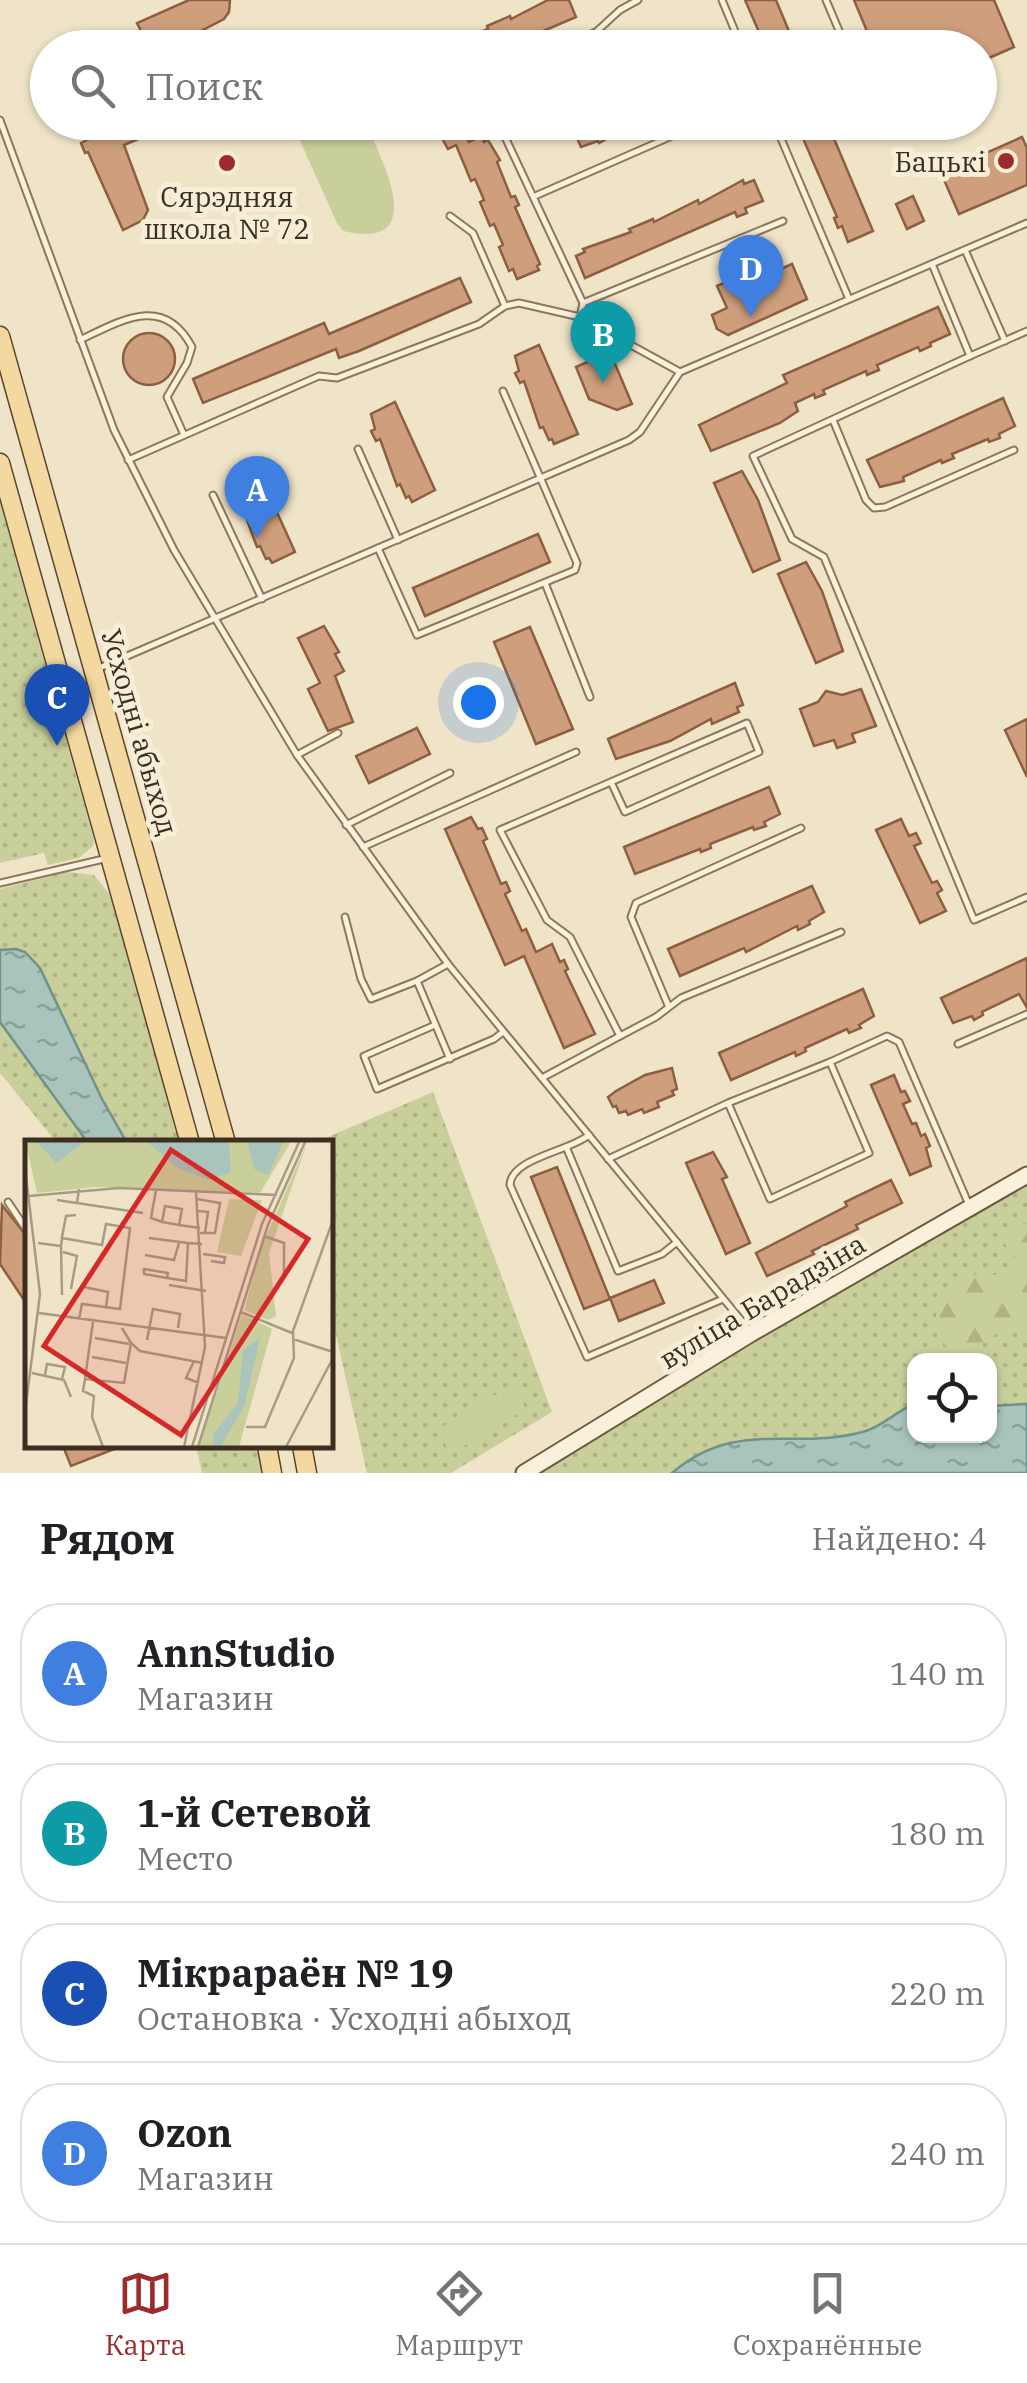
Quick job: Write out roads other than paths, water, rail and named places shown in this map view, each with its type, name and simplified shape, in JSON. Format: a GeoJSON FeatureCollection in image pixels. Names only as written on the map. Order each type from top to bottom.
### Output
{"type":"FeatureCollection","features":[{"type":"Feature","properties":{"kind":"main road","name":"Усходні абыход"},"geometry":{"type":"LineString","coordinates":[[0,336],[225,1140]]}},
{"type":"Feature","properties":{"kind":"main road"},"geometry":{"type":"LineString","coordinates":[[0,463],[189,1140]]}},
{"type":"Feature","properties":{"kind":"main road"},"geometry":{"type":"LineString","coordinates":[[267,1448],[272,1473]]}},
{"type":"Feature","properties":{"kind":"main road"},"geometry":{"type":"LineString","coordinates":[[302,1448],[308,1473]]}},
{"type":"Feature","properties":{"kind":"street","name":"вуліца Барадзіна"},"geometry":{"type":"LineString","coordinates":[[524,1473],[752,1334],[1027,1175]]}},
{"type":"Feature","properties":{"kind":"lane"},"geometry":{"type":"LineString","coordinates":[[598,30],[638,0]]}},
{"type":"Feature","properties":{"kind":"lane"},"geometry":{"type":"LineString","coordinates":[[722,0],[734,30]]}},
{"type":"Feature","properties":{"kind":"lane"},"geometry":{"type":"LineString","coordinates":[[826,0],[839,30]]}},
{"type":"Feature","properties":{"kind":"lane"},"geometry":{"type":"LineString","coordinates":[[0,120],[128,460],[174,550],[297,755],[448,964],[752,1334]]}},
{"type":"Feature","properties":{"kind":"lane"},"geometry":{"type":"LineString","coordinates":[[507,140],[584,303],[580,317]]}},
{"type":"Feature","properties":{"kind":"lane"},"geometry":{"type":"LineString","coordinates":[[535,196],[663,140]]}},
{"type":"Feature","properties":{"kind":"lane"},"geometry":{"type":"LineString","coordinates":[[782,140],[849,299]]}},
{"type":"Feature","properties":{"kind":"lane"},"geometry":{"type":"LineString","coordinates":[[450,216],[473,234],[506,306]]}},
{"type":"Feature","properties":{"kind":"lane"},"geometry":{"type":"LineString","coordinates":[[584,303],[784,221]]}},
{"type":"Feature","properties":{"kind":"lane"},"geometry":{"type":"LineString","coordinates":[[94,670],[637,436],[680,372],[1027,223]]}},
{"type":"Feature","properties":{"kind":"lane"},"geometry":{"type":"LineString","coordinates":[[966,250],[1005,341]]}},
{"type":"Feature","properties":{"kind":"lane"},"geometry":{"type":"LineString","coordinates":[[932,264],[970,356]]}},
{"type":"Feature","properties":{"kind":"lane"},"geometry":{"type":"LineString","coordinates":[[128,460],[319,376],[337,378],[479,324],[519,302],[580,317],[680,372]]}},
{"type":"Feature","properties":{"kind":"lane"},"geometry":{"type":"LineString","coordinates":[[80,340],[124,319],[148,315],[170,320],[192,347],[166,397],[184,435]]}},
{"type":"Feature","properties":{"kind":"lane"},"geometry":{"type":"LineString","coordinates":[[1027,332],[753,456],[792,539],[824,558],[974,920],[1027,896]]}},
{"type":"Feature","properties":{"kind":"lane"},"geometry":{"type":"LineString","coordinates":[[378,548],[417,636],[573,571],[576,563],[503,391]]}},
{"type":"Feature","properties":{"kind":"lane"},"geometry":{"type":"LineString","coordinates":[[833,420],[866,500],[874,508],[885,507],[1014,450]]}},
{"type":"Feature","properties":{"kind":"lane"},"geometry":{"type":"LineString","coordinates":[[358,450],[398,540]]}},
{"type":"Feature","properties":{"kind":"lane"},"geometry":{"type":"LineString","coordinates":[[213,495],[262,599]]}},
{"type":"Feature","properties":{"kind":"lane"},"geometry":{"type":"LineString","coordinates":[[545,583],[590,696]]}},
{"type":"Feature","properties":{"kind":"lane"},"geometry":{"type":"LineString","coordinates":[[611,782],[625,812],[760,752],[747,723],[500,830],[547,920],[570,937],[620,1036]]}},
{"type":"Feature","properties":{"kind":"lane"},"geometry":{"type":"LineString","coordinates":[[297,755],[338,733]]}},
{"type":"Feature","properties":{"kind":"lane"},"geometry":{"type":"LineString","coordinates":[[364,847],[576,752]]}},
{"type":"Feature","properties":{"kind":"lane"},"geometry":{"type":"LineString","coordinates":[[346,825],[450,773]]}},
{"type":"Feature","properties":{"kind":"lane"},"geometry":{"type":"LineString","coordinates":[[668,1006],[631,917],[636,904],[802,828]]}},
{"type":"Feature","properties":{"kind":"lane"},"geometry":{"type":"LineString","coordinates":[[0,883],[111,857]]}},
{"type":"Feature","properties":{"kind":"lane"},"geometry":{"type":"LineString","coordinates":[[345,917],[370,999],[418,981],[448,964]]}},
{"type":"Feature","properties":{"kind":"lane"},"geometry":{"type":"LineString","coordinates":[[542,1078],[656,1017],[668,1006],[840,932]]}},
{"type":"Feature","properties":{"kind":"lane"},"geometry":{"type":"LineString","coordinates":[[418,981],[450,1058]]}},
{"type":"Feature","properties":{"kind":"lane"},"geometry":{"type":"LineString","coordinates":[[958,1044],[1027,1014]]}},
{"type":"Feature","properties":{"kind":"lane"},"geometry":{"type":"LineString","coordinates":[[436,1025],[364,1056],[378,1089],[494,1040],[503,1032]]}},
{"type":"Feature","properties":{"kind":"lane"},"geometry":{"type":"LineString","coordinates":[[608,1159],[887,1036],[900,1042],[970,1208]]}},
{"type":"Feature","properties":{"kind":"lane"},"geometry":{"type":"LineString","coordinates":[[728,1103],[770,1200],[869,1153],[830,1062]]}},
{"type":"Feature","properties":{"kind":"lane"},"geometry":{"type":"LineString","coordinates":[[589,1136],[567,1149],[518,1166],[511,1174],[510,1185],[586,1356],[723,1299]]}},
{"type":"Feature","properties":{"kind":"lane"},"geometry":{"type":"LineString","coordinates":[[567,1149],[618,1271],[662,1254],[677,1242]]}},
{"type":"Feature","properties":{"kind":"lane"},"geometry":{"type":"LineString","coordinates":[[8,1202],[25,1228]]}},
{"type":"Feature","properties":{"kind":"water"},"geometry":{"type":"Polygon","coordinates":[[[0,950],[25,952],[40,968],[125,1140],[86,1140],[0,1022],[0,950]]]}},
{"type":"Feature","properties":{"kind":"water"},"geometry":{"type":"Polygon","coordinates":[[[1027,1404],[1027,1473],[672,1473],[696,1456],[720,1446],[767,1439],[840,1437],[866,1431],[907,1408],[907,1443],[997,1443],[997,1406],[1027,1404]]]}},
{"type":"Feature","properties":{"kind":"place","name":"Бацькі"},"geometry":{"type":"Point","coordinates":[1006,161]}},
{"type":"Feature","properties":{"kind":"place","name":"Сярэдняя школа № 72"},"geometry":{"type":"Point","coordinates":[227,163]}},
{"type":"Feature","properties":{"kind":"place","name":"Ozon"},"geometry":{"type":"Point","coordinates":[751,317]}},
{"type":"Feature","properties":{"kind":"place","name":"1-й Сетевой"},"geometry":{"type":"Point","coordinates":[603,383]}},
{"type":"Feature","properties":{"kind":"place","name":"AnnStudio"},"geometry":{"type":"Point","coordinates":[257,538]}},
{"type":"Feature","properties":{"kind":"place","name":"Мікрараён № 19"},"geometry":{"type":"Point","coordinates":[57,746]}}]}
